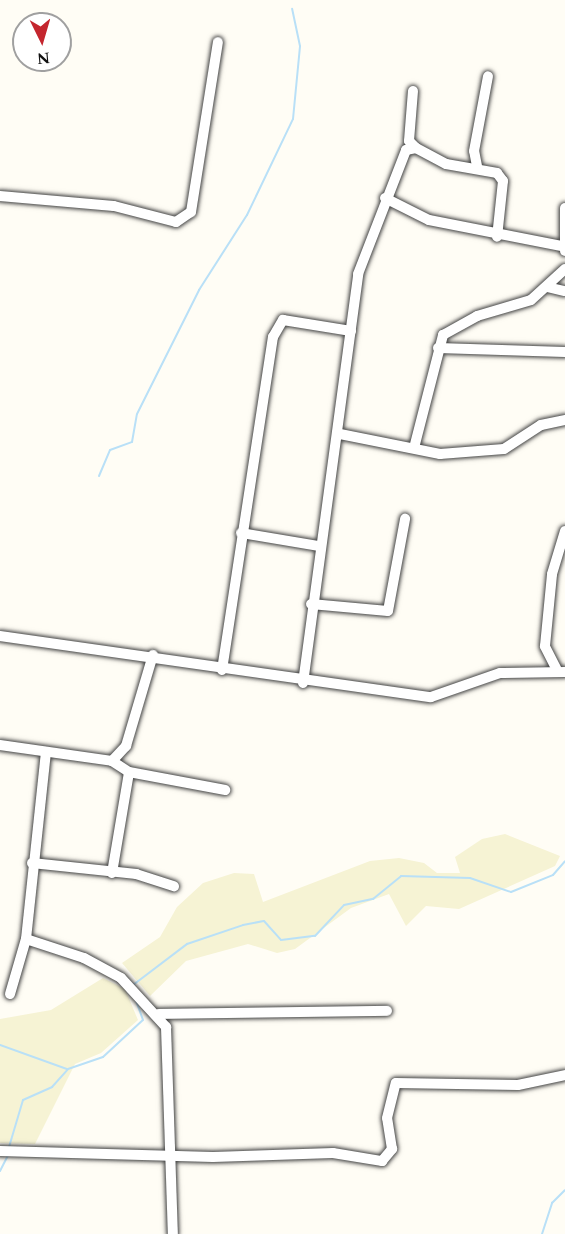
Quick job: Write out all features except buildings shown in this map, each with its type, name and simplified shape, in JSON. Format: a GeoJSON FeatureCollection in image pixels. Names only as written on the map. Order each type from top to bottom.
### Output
{"type":"FeatureCollection","features":[{"type":"Feature","properties":{"kind":"street"},"geometry":{"type":"LineString","coordinates":[[0,196],[114,206],[176,222],[191,212],[218,42]]}},
{"type":"Feature","properties":{"kind":"street"},"geometry":{"type":"LineString","coordinates":[[477,166],[474,151],[488,76]]}},
{"type":"Feature","properties":{"kind":"street"},"geometry":{"type":"LineString","coordinates":[[303,683],[311,604],[339,434],[358,274],[385,198],[411,146],[413,91]]}},
{"type":"Feature","properties":{"kind":"street"},"geometry":{"type":"LineString","coordinates":[[411,146],[446,164],[477,166],[503,181],[497,237]]}},
{"type":"Feature","properties":{"kind":"street"},"geometry":{"type":"LineString","coordinates":[[385,198],[429,220],[497,237],[563,249],[565,208]]}},
{"type":"Feature","properties":{"kind":"street"},"geometry":{"type":"LineString","coordinates":[[414,448],[443,335],[477,316],[531,300],[565,269]]}},
{"type":"Feature","properties":{"kind":"street"},"geometry":{"type":"LineString","coordinates":[[547,287],[565,291]]}},
{"type":"Feature","properties":{"kind":"street"},"geometry":{"type":"LineString","coordinates":[[222,669],[241,533],[279,323],[351,331]]}},
{"type":"Feature","properties":{"kind":"street"},"geometry":{"type":"LineString","coordinates":[[438,348],[565,352]]}},
{"type":"Feature","properties":{"kind":"street"},"geometry":{"type":"LineString","coordinates":[[339,434],[440,454],[504,449],[541,424],[565,420]]}},
{"type":"Feature","properties":{"kind":"street"},"geometry":{"type":"LineString","coordinates":[[311,604],[388,611],[405,519]]}},
{"type":"Feature","properties":{"kind":"street"},"geometry":{"type":"LineString","coordinates":[[0,636],[153,655],[303,683],[445,697],[478,678],[561,672],[545,645],[552,574],[565,531]]}},
{"type":"Feature","properties":{"kind":"street"},"geometry":{"type":"LineString","coordinates":[[241,533],[320,546]]}},
{"type":"Feature","properties":{"kind":"street"},"geometry":{"type":"LineString","coordinates":[[112,761],[126,746],[153,655]]}},
{"type":"Feature","properties":{"kind":"street"},"geometry":{"type":"LineString","coordinates":[[0,744],[112,761],[129,772],[225,790]]}},
{"type":"Feature","properties":{"kind":"street"},"geometry":{"type":"LineString","coordinates":[[10,994],[26,939],[32,863],[46,752]]}},
{"type":"Feature","properties":{"kind":"street"},"geometry":{"type":"LineString","coordinates":[[112,873],[129,772]]}},
{"type":"Feature","properties":{"kind":"street"},"geometry":{"type":"LineString","coordinates":[[32,863],[136,874],[174,886]]}},
{"type":"Feature","properties":{"kind":"street"},"geometry":{"type":"LineString","coordinates":[[26,939],[84,958],[131,987],[159,1014],[169,1041],[173,1234]]}},
{"type":"Feature","properties":{"kind":"street"},"geometry":{"type":"LineString","coordinates":[[159,1014],[387,1011]]}},
{"type":"Feature","properties":{"kind":"street"},"geometry":{"type":"LineString","coordinates":[[6,1151],[172,1155],[333,1153],[382,1161],[392,1149],[387,1118],[396,1083],[518,1085],[565,1075]]}},
{"type":"Feature","properties":{"kind":"shaded area"},"geometry":{"type":"Polygon","coordinates":[[[505,834],[560,856],[555,866],[459,909],[426,906],[406,926],[389,894],[351,908],[295,949],[277,953],[248,944],[186,961],[150,996],[122,963],[160,937],[177,907],[203,883],[234,873],[254,874],[263,902],[370,861],[399,858],[424,863],[437,873],[460,873],[455,857],[482,839],[505,834]]]}},
{"type":"Feature","properties":{"kind":"shaded area"},"geometry":{"type":"Polygon","coordinates":[[[103,978],[125,989],[138,1020],[101,1053],[75,1064],[35,1144],[0,1143],[0,1019],[51,1010],[103,978]]]}},
{"type":"Feature","properties":{"kind":"waterway"},"geometry":{"type":"LineString","coordinates":[[99,476],[110,450],[132,442],[137,414],[199,290],[247,215],[293,119],[300,46],[292,9]]}},
{"type":"Feature","properties":{"kind":"waterway"},"geometry":{"type":"LineString","coordinates":[[133,985],[187,944],[243,925],[264,921],[281,940],[315,936],[344,905],[373,899],[401,876],[470,878],[511,892],[553,875],[565,861]]}},
{"type":"Feature","properties":{"kind":"waterway"},"geometry":{"type":"LineString","coordinates":[[9,1147],[23,1100],[52,1087],[68,1069],[103,1057],[143,1020],[136,1001]]}},
{"type":"Feature","properties":{"kind":"waterway"},"geometry":{"type":"LineString","coordinates":[[0,1045],[67,1069]]}},
{"type":"Feature","properties":{"kind":"waterway"},"geometry":{"type":"LineString","coordinates":[[0,1171],[8,1155]]}},
{"type":"Feature","properties":{"kind":"waterway"},"geometry":{"type":"LineString","coordinates":[[542,1234],[552,1203],[565,1190]]}}]}
